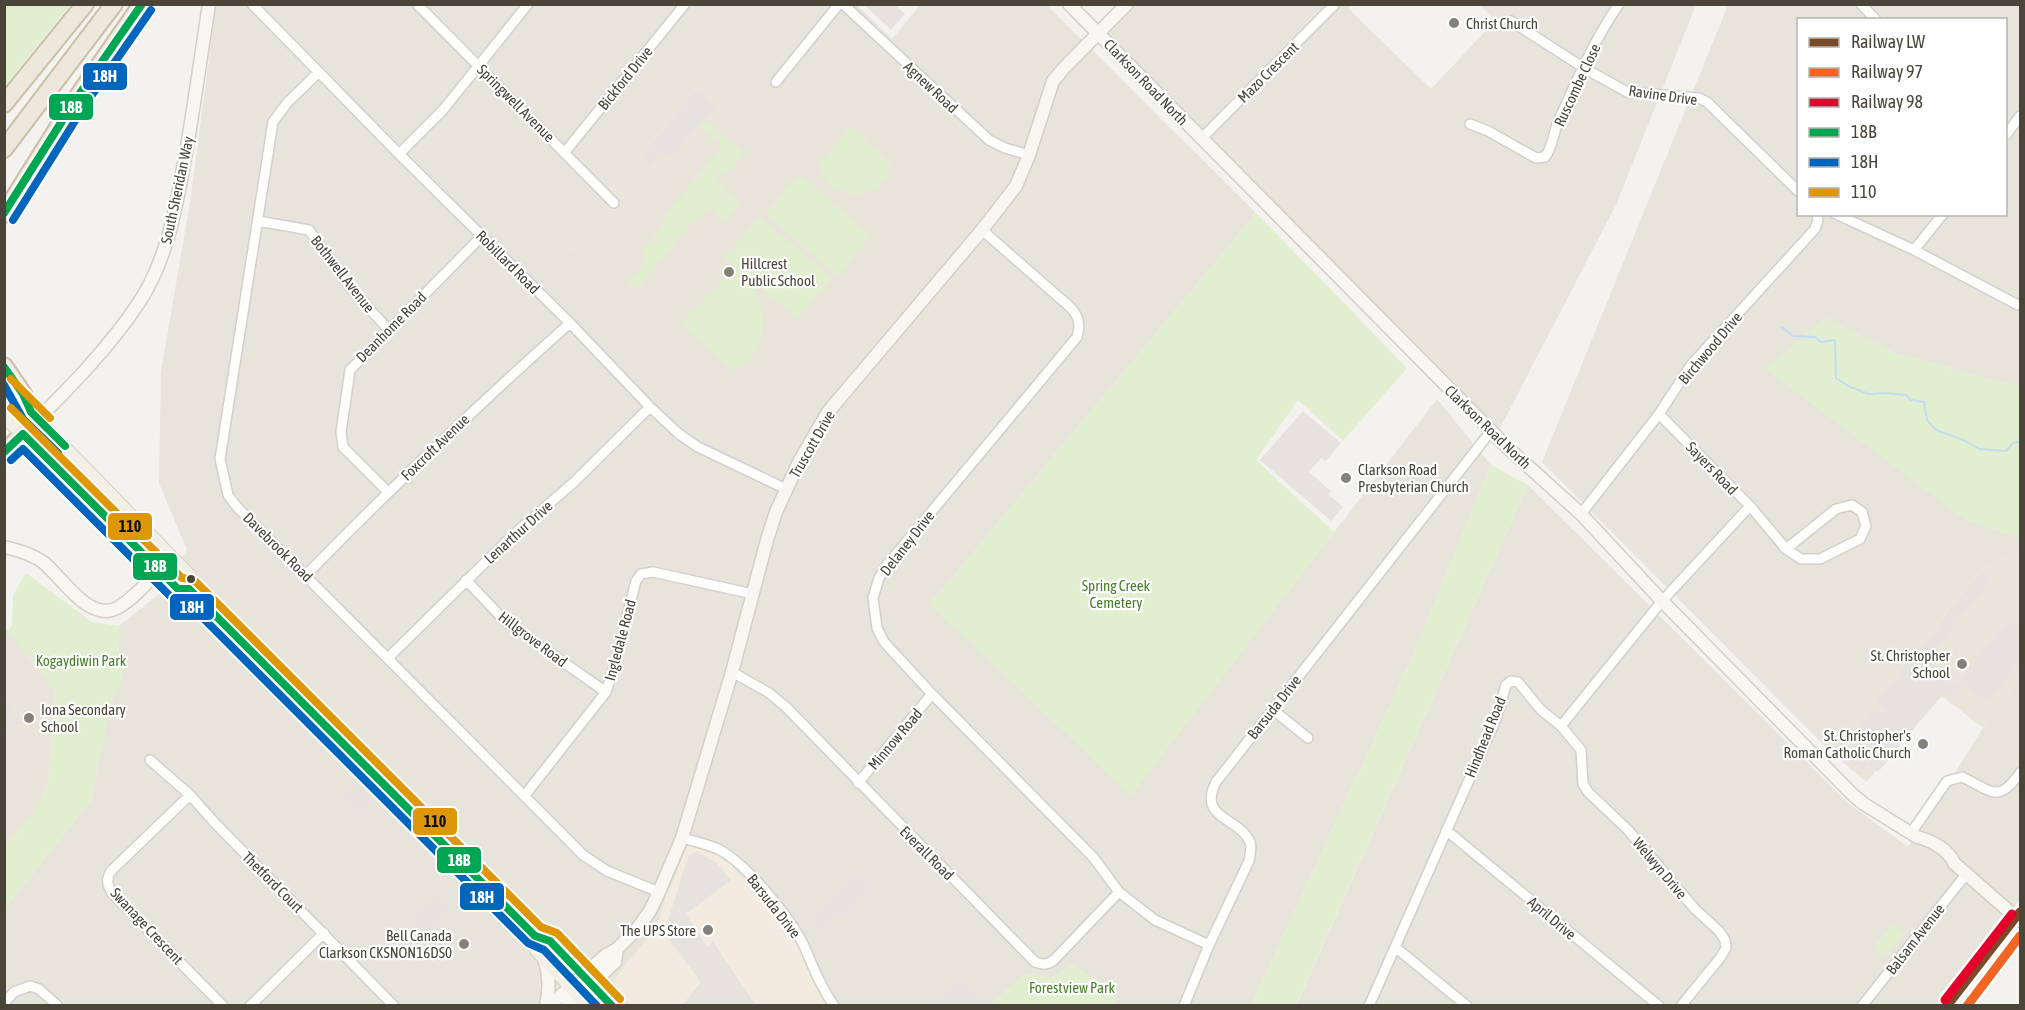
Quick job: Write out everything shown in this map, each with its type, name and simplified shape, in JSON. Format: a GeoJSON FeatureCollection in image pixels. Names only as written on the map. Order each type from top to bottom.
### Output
{"type":"FeatureCollection","features":[{"type":"Feature","properties":{"kind":"highway"},"geometry":{"type":"LineString","coordinates":[[4,104],[85,4]]}},
{"type":"Feature","properties":{"kind":"highway"},"geometry":{"type":"LineString","coordinates":[[4,149],[114,4]]}},
{"type":"Feature","properties":{"kind":"highway"},"geometry":{"type":"LineString","coordinates":[[4,214],[76,99],[142,4]]}},
{"type":"Feature","properties":{"kind":"highway"},"geometry":{"type":"LineString","coordinates":[[4,366],[35,416]]}},
{"type":"Feature","properties":{"kind":"highway"},"geometry":{"type":"LineString","coordinates":[[4,453],[23,434]]}},
{"type":"Feature","properties":{"kind":"main road"},"geometry":{"type":"LineString","coordinates":[[4,386],[189,576],[189,589],[535,936],[550,942],[612,1005]]}},
{"type":"Feature","properties":{"kind":"main road"},"geometry":{"type":"LineString","coordinates":[[4,415],[178,589],[189,589]]}},
{"type":"Feature","properties":{"kind":"main road"},"geometry":{"type":"LineString","coordinates":[[535,936],[537,950],[589,1005]]}},
{"type":"Feature","properties":{"kind":"street","name":"South Sheridan Way"},"geometry":{"type":"LineString","coordinates":[[23,434],[35,416],[111,341],[139,303],[154,275],[166,245],[180,190],[209,4]]}},
{"type":"Feature","properties":{"kind":"street","name":"Robillard Road"},"geometry":{"type":"LineString","coordinates":[[252,4],[679,434],[698,447],[786,489]]}},
{"type":"Feature","properties":{"kind":"street","name":"Springwell Avenue"},"geometry":{"type":"LineString","coordinates":[[417,4],[614,203]]}},
{"type":"Feature","properties":{"kind":"street"},"geometry":{"type":"LineString","coordinates":[[399,154],[443,110],[528,4]]}},
{"type":"Feature","properties":{"kind":"street","name":"Bickford Drive"},"geometry":{"type":"LineString","coordinates":[[565,152],[685,4]]}},
{"type":"Feature","properties":{"kind":"street"},"geometry":{"type":"LineString","coordinates":[[776,82],[841,4]]}},
{"type":"Feature","properties":{"kind":"street","name":"Agnew Road"},"geometry":{"type":"LineString","coordinates":[[841,4],[989,140],[1005,148],[1029,155]]}},
{"type":"Feature","properties":{"kind":"street","name":"Clarkson Road North"},"geometry":{"type":"LineString","coordinates":[[1069,4],[1491,430],[1581,514],[1662,601],[1853,795],[1914,835],[1919,843],[1946,862],[1954,863],[2020,921]]}},
{"type":"Feature","properties":{"kind":"street","name":"Truscott Drive"},"geometry":{"type":"LineString","coordinates":[[548,1005],[574,991],[586,980],[606,955],[617,949],[637,929],[650,911],[682,838],[732,672],[767,540],[799,462],[828,412],[982,230],[1016,186],[1029,155],[1053,81],[1126,4]]}},
{"type":"Feature","properties":{"kind":"street","name":"Mazo Crescent"},"geometry":{"type":"LineString","coordinates":[[1201,139],[1335,4]]}},
{"type":"Feature","properties":{"kind":"street","name":"Ruscombe Close"},"geometry":{"type":"LineString","coordinates":[[1470,124],[1488,131],[1536,158],[1545,157],[1550,151],[1556,126],[1584,68],[1607,22],[1619,4]]}},
{"type":"Feature","properties":{"kind":"street"},"geometry":{"type":"LineString","coordinates":[[1861,4],[1874,18]]}},
{"type":"Feature","properties":{"kind":"street","name":"Ravine Drive"},"geometry":{"type":"LineString","coordinates":[[1511,21],[1584,68],[1627,92],[1699,98],[1707,102],[1797,190]]}},
{"type":"Feature","properties":{"kind":"street","name":"Davebrook Road"},"geometry":{"type":"LineString","coordinates":[[319,72],[287,103],[273,122],[220,459],[228,495],[237,507],[596,865],[659,891]]}},
{"type":"Feature","properties":{"kind":"street"},"geometry":{"type":"LineString","coordinates":[[2007,134],[2020,116]]}},
{"type":"Feature","properties":{"kind":"street","name":"Birchwood Drive"},"geometry":{"type":"LineString","coordinates":[[1581,514],[1659,414],[1691,365],[1815,229],[1817,216]]}},
{"type":"Feature","properties":{"kind":"street"},"geometry":{"type":"LineString","coordinates":[[1840,216],[1914,250],[2020,305]]}},
{"type":"Feature","properties":{"kind":"street"},"geometry":{"type":"LineString","coordinates":[[1914,250],[1940,216]]}},
{"type":"Feature","properties":{"kind":"street","name":"Bothwell Avenue"},"geometry":{"type":"LineString","coordinates":[[258,221],[309,230],[353,291],[388,329]]}},
{"type":"Feature","properties":{"kind":"street","name":"Delaney Drive"},"geometry":{"type":"LineString","coordinates":[[982,230],[1077,314],[1079,329],[1077,337],[887,565],[879,578],[873,598],[877,628],[884,642],[932,694],[1093,857],[1119,892],[1155,920],[1209,945]]}},
{"type":"Feature","properties":{"kind":"street","name":"Deanhome Road"},"geometry":{"type":"LineString","coordinates":[[388,492],[343,447],[340,440],[350,370],[482,236]]}},
{"type":"Feature","properties":{"kind":"street","name":"Foxcroft Avenue"},"geometry":{"type":"LineString","coordinates":[[306,575],[388,492],[570,323]]}},
{"type":"Feature","properties":{"kind":"street","name":"Lenarthur Drive"},"geometry":{"type":"LineString","coordinates":[[388,658],[466,580],[573,483],[650,407]]}},
{"type":"Feature","properties":{"kind":"street","name":"Sayers Road"},"geometry":{"type":"LineString","coordinates":[[1659,414],[1750,506],[1662,601]]}},
{"type":"Feature","properties":{"kind":"street","name":"Barsuda Drive"},"geometry":{"type":"LineString","coordinates":[[1184,1005],[1251,853],[1251,843],[1245,834],[1213,809],[1210,800],[1216,782],[1491,430]]}},
{"type":"Feature","properties":{"kind":"street"},"geometry":{"type":"LineString","coordinates":[[1750,506],[1786,549],[1801,559],[1820,559],[1860,539],[1866,526],[1862,512],[1852,505],[1836,508],[1786,549]]}},
{"type":"Feature","properties":{"kind":"street"},"geometry":{"type":"LineString","coordinates":[[4,547],[17,549],[43,563],[88,606],[104,611],[119,607],[171,557]]}},
{"type":"Feature","properties":{"kind":"street","name":"Ingledale Road"},"geometry":{"type":"LineString","coordinates":[[525,795],[606,692],[636,580],[640,574],[653,572],[753,594]]}},
{"type":"Feature","properties":{"kind":"street","name":"Hillgrove Road"},"geometry":{"type":"LineString","coordinates":[[466,580],[506,622],[606,692]]}},
{"type":"Feature","properties":{"kind":"street"},"geometry":{"type":"LineString","coordinates":[[1562,726],[1662,601]]}},
{"type":"Feature","properties":{"kind":"street","name":"Everall Road"},"geometry":{"type":"LineString","coordinates":[[732,672],[769,693],[786,707],[1035,962],[1042,964],[1054,960],[1119,892]]}},
{"type":"Feature","properties":{"kind":"street","name":"Hindhead Road"},"geometry":{"type":"LineString","coordinates":[[1369,1005],[1496,719],[1506,686],[1511,681],[1518,682],[1541,710],[1562,726]]}},
{"type":"Feature","properties":{"kind":"street","name":"Minnow Road"},"geometry":{"type":"LineString","coordinates":[[858,783],[932,694]]}},
{"type":"Feature","properties":{"kind":"street"},"geometry":{"type":"LineString","coordinates":[[1272,710],[1308,738]]}},
{"type":"Feature","properties":{"kind":"street","name":"Welwyn Drive"},"geometry":{"type":"LineString","coordinates":[[1562,726],[1581,750],[1583,784],[1588,792],[1628,830],[1695,909],[1719,931],[1725,940],[1726,948],[1720,958],[1681,1005]]}},
{"type":"Feature","properties":{"kind":"street","name":"Thetford Court"},"geometry":{"type":"LineString","coordinates":[[150,760],[190,795],[394,1005]]}},
{"type":"Feature","properties":{"kind":"street"},"geometry":{"type":"LineString","coordinates":[[1914,835],[1947,781],[1962,777],[1995,793],[2009,789],[2020,773]]}},
{"type":"Feature","properties":{"kind":"street","name":"Swanage Crescent"},"geometry":{"type":"LineString","coordinates":[[190,795],[111,871],[107,878],[108,887],[223,1005]]}},
{"type":"Feature","properties":{"kind":"street","name":"April Drive"},"geometry":{"type":"LineString","coordinates":[[1446,830],[1659,1005]]}},
{"type":"Feature","properties":{"kind":"street","name":"Barsuda Drive"},"geometry":{"type":"LineString","coordinates":[[682,838],[718,849],[747,871],[794,928],[822,990],[834,1005]]}},
{"type":"Feature","properties":{"kind":"street","name":"Balsam Avenue"},"geometry":{"type":"LineString","coordinates":[[1862,1005],[1967,873]]}},
{"type":"Feature","properties":{"kind":"street"},"geometry":{"type":"LineString","coordinates":[[250,1005],[324,933]]}},
{"type":"Feature","properties":{"kind":"street"},"geometry":{"type":"LineString","coordinates":[[1395,947],[1467,1005]]}},
{"type":"Feature","properties":{"kind":"street"},"geometry":{"type":"LineString","coordinates":[[544,958],[549,974],[548,1005]]}},
{"type":"Feature","properties":{"kind":"street"},"geometry":{"type":"LineString","coordinates":[[4,1004],[14,992],[30,986],[58,1005]]}},
{"type":"Feature","properties":{"kind":"street","name":"Truscott Drive"},"geometry":{"type":"LineString","coordinates":[[567,1005],[574,991]]}},
{"type":"Feature","properties":{"kind":"shaded area"},"geometry":{"type":"Polygon","coordinates":[[[216,5],[857,5],[892,39],[920,5],[1047,5],[1256,213],[930,604],[1131,795],[1437,399],[1491,465],[1412,657],[1251,1005],[1113,1005],[1117,992],[1072,965],[1050,978],[1025,973],[991,1005],[826,1005],[792,936],[728,862],[667,894],[657,927],[616,977],[615,988],[632,1005],[5,1006],[5,909],[91,801],[110,705],[123,676],[118,647],[119,626],[158,595],[187,550],[159,483],[161,372],[191,196],[216,5]],[[786,165],[624,173],[562,242],[636,302],[786,165]]]}},
{"type":"Feature","properties":{"kind":"shaded area"},"geometry":{"type":"Polygon","coordinates":[[[865,5],[895,5],[905,14],[891,30],[865,5]]]}},
{"type":"Feature","properties":{"kind":"shaded area"},"geometry":{"type":"Polygon","coordinates":[[[1136,5],[1351,5],[1348,8],[1431,89],[1510,5],[1696,5],[1616,205],[1498,432],[1102,40],[1136,5]]]}},
{"type":"Feature","properties":{"kind":"shaded area"},"geometry":{"type":"Polygon","coordinates":[[[1480,5],[1510,5],[1496,21],[1480,5]]]}},
{"type":"Feature","properties":{"kind":"shaded area"},"geometry":{"type":"Polygon","coordinates":[[[1728,5],[2020,5],[2020,387],[1892,352],[1825,318],[1964,519],[2020,538],[2020,553],[1983,566],[1831,752],[1542,462],[1728,5]]]}},
{"type":"Feature","properties":{"kind":"shaded area","name":"Hillcrest Public School"},"geometry":{"type":"Polygon","coordinates":[[[698,83],[786,165],[847,91],[944,174],[747,403],[636,302],[562,242],[624,173],[698,83]]]}},
{"type":"Feature","properties":{"kind":"shaded area"},"geometry":{"type":"Polygon","coordinates":[[[698,87],[716,106],[671,158],[661,151],[646,169],[637,162],[698,87]]]}},
{"type":"Feature","properties":{"kind":"shaded area"},"geometry":{"type":"Polygon","coordinates":[[[1303,411],[1341,443],[1326,461],[1321,458],[1309,472],[1331,491],[1328,494],[1343,507],[1331,521],[1260,460],[1303,411]]]}},
{"type":"Feature","properties":{"kind":"shaded area"},"geometry":{"type":"Polygon","coordinates":[[[1528,485],[1848,803],[1908,847],[1983,728],[2020,679],[2020,900],[1937,1005],[1296,1006],[1528,485]]]}},
{"type":"Feature","properties":{"kind":"shaded area","name":"St. Christopher School"},"geometry":{"type":"Polygon","coordinates":[[[2020,553],[2020,679],[1983,728],[1942,696],[1866,782],[1831,752],[1983,566],[2020,553]]]}},
{"type":"Feature","properties":{"kind":"shaded area"},"geometry":{"type":"Polygon","coordinates":[[[1981,572],[1991,581],[1926,660],[1956,684],[2009,620],[2020,630],[2020,661],[1987,703],[1965,685],[1952,700],[1943,693],[1878,772],[1868,764],[1862,771],[1843,755],[1857,739],[1853,736],[1875,709],[1883,714],[1886,710],[1876,701],[1947,617],[1945,615],[1981,572]]]}},
{"type":"Feature","properties":{"kind":"shaded area","name":"Iona Secondary School"},"geometry":{"type":"Polygon","coordinates":[[[7,630],[56,691],[48,781],[41,803],[5,846],[4,631],[7,630]]]}},
{"type":"Feature","properties":{"kind":"shaded area"},"geometry":{"type":"Polygon","coordinates":[[[4,696],[19,723],[5,731],[4,731],[4,696]]]}},
{"type":"Feature","properties":{"kind":"shaded area"},"geometry":{"type":"Polygon","coordinates":[[[355,782],[374,802],[360,816],[340,797],[355,782]]]}},
{"type":"Feature","properties":{"kind":"shaded area"},"geometry":{"type":"Polygon","coordinates":[[[688,845],[717,853],[728,862],[792,936],[826,1005],[632,1005],[615,988],[616,977],[657,927],[667,894],[688,845]]]}},
{"type":"Feature","properties":{"kind":"shaded area"},"geometry":{"type":"Polygon","coordinates":[[[696,852],[717,863],[731,880],[686,914],[707,946],[713,942],[755,1004],[753,1005],[682,1005],[701,982],[664,933],[687,860],[689,855],[696,852]]]}},
{"type":"Feature","properties":{"kind":"shaded area"},"geometry":{"type":"Polygon","coordinates":[[[856,873],[873,888],[844,917],[838,912],[822,929],[811,918],[856,873]]]}},
{"type":"Feature","properties":{"kind":"shaded area"},"geometry":{"type":"Polygon","coordinates":[[[433,894],[451,911],[423,939],[411,928],[415,923],[410,918],[433,894]]]}},
{"type":"Feature","properties":{"kind":"shaded area"},"geometry":{"type":"Polygon","coordinates":[[[959,981],[988,1005],[930,1005],[959,981]]]}},
{"type":"Feature","properties":{"kind":"green space"},"geometry":{"type":"Polygon","coordinates":[[[4,5],[70,5],[5,86],[4,5]]]}},
{"type":"Feature","properties":{"kind":"green space"},"geometry":{"type":"Polygon","coordinates":[[[706,120],[744,153],[727,174],[723,172],[716,180],[726,187],[726,191],[719,200],[728,193],[740,204],[724,221],[713,213],[712,208],[695,220],[638,290],[628,283],[646,261],[640,255],[664,222],[662,220],[722,145],[700,128],[706,120]]]}},
{"type":"Feature","properties":{"kind":"green space"},"geometry":{"type":"Polygon","coordinates":[[[851,126],[891,165],[885,178],[877,187],[866,193],[855,195],[843,193],[833,187],[819,164],[851,126]]]}},
{"type":"Feature","properties":{"kind":"green space"},"geometry":{"type":"Polygon","coordinates":[[[799,174],[871,236],[837,276],[765,214],[799,174]]]}},
{"type":"Feature","properties":{"kind":"green space","name":"Spring Creek Cemetery"},"geometry":{"type":"Polygon","coordinates":[[[1256,213],[1407,368],[1343,441],[1298,400],[1256,460],[1334,532],[1131,796],[930,604],[1256,213]]]}},
{"type":"Feature","properties":{"kind":"green space"},"geometry":{"type":"Polygon","coordinates":[[[759,217],[832,278],[798,319],[724,258],[759,217]]]}},
{"type":"Feature","properties":{"kind":"green space"},"geometry":{"type":"Polygon","coordinates":[[[734,269],[751,286],[761,306],[763,317],[760,340],[754,355],[735,372],[680,323],[734,269]]]}},
{"type":"Feature","properties":{"kind":"green space"},"geometry":{"type":"Polygon","coordinates":[[[1825,318],[1892,352],[2020,387],[2020,538],[1964,519],[1765,369],[1825,318]]]}},
{"type":"Feature","properties":{"kind":"green space"},"geometry":{"type":"Polygon","coordinates":[[[1491,465],[1528,485],[1296,1005],[1251,1005],[1412,657],[1491,465]]]}},
{"type":"Feature","properties":{"kind":"green space","name":"Kogaydiwin Park"},"geometry":{"type":"Polygon","coordinates":[[[26,573],[92,622],[119,626],[118,647],[123,676],[110,705],[91,801],[5,909],[5,846],[41,803],[48,781],[56,691],[7,630],[12,626],[13,595],[26,573]]]}},
{"type":"Feature","properties":{"kind":"green space"},"geometry":{"type":"Polygon","coordinates":[[[1892,924],[1904,933],[1886,957],[1873,948],[1892,924]]]}},
{"type":"Feature","properties":{"kind":"green space","name":"Forestview Park"},"geometry":{"type":"Polygon","coordinates":[[[1072,965],[1118,992],[1113,1005],[991,1005],[1025,973],[1050,978],[1072,965]]]}},
{"type":"Feature","properties":{"kind":"waterway"},"geometry":{"type":"LineString","coordinates":[[1782,327],[1793,336],[1815,337],[1821,342],[1835,340],[1836,378],[1850,387],[1869,394],[1906,395],[1911,400],[1924,402],[1927,420],[1936,430],[1966,441],[1979,449],[2006,451],[2013,443],[2020,441]]}},
{"type":"Feature","properties":{"kind":"rail line","name":"LW"},"geometry":{"type":"LineString","coordinates":[[1947,1006],[2020,912]]}},
{"type":"Feature","properties":{"kind":"rail line","name":"98"},"geometry":{"type":"LineString","coordinates":[[1945,1000],[2012,914]]}},
{"type":"Feature","properties":{"kind":"rail line","name":"97"},"geometry":{"type":"LineString","coordinates":[[1967,1006],[2020,936]]}},
{"type":"Feature","properties":{"kind":"transit line","name":"18B"},"geometry":{"type":"LineString","coordinates":[[4,213],[76,99],[142,4]]}},
{"type":"Feature","properties":{"kind":"transit line","name":"18H"},"geometry":{"type":"LineString","coordinates":[[13,220],[85,105],[151,10]]}},
{"type":"Feature","properties":{"kind":"transit line","name":"18B"},"geometry":{"type":"LineString","coordinates":[[4,367],[23,394],[31,412],[65,446]]}},
{"type":"Feature","properties":{"kind":"transit line","name":"110"},"geometry":{"type":"LineString","coordinates":[[11,379],[50,418]]}},
{"type":"Feature","properties":{"kind":"transit line","name":"18H"},"geometry":{"type":"LineString","coordinates":[[4,385],[23,419],[58,453]]}},
{"type":"Feature","properties":{"kind":"transit line","name":"110"},"geometry":{"type":"LineString","coordinates":[[11,408],[182,578],[196,582],[541,927],[557,933],[620,999]]}},
{"type":"Feature","properties":{"kind":"transit line","name":"18B"},"geometry":{"type":"LineString","coordinates":[[4,452],[23,434],[178,589],[189,589],[535,936],[550,941],[612,1006]]}},
{"type":"Feature","properties":{"kind":"transit line","name":"18H"},"geometry":{"type":"LineString","coordinates":[[11,460],[23,449],[171,597],[185,600],[528,943],[544,950],[597,1006]]}},
{"type":"Feature","properties":{"kind":"place","name":"Christ Church"},"geometry":{"type":"Point","coordinates":[1454,23]}},
{"type":"Feature","properties":{"kind":"place","name":"Hillcrest Public School"},"geometry":{"type":"Point","coordinates":[729,272]}},
{"type":"Feature","properties":{"kind":"place","name":"Clarkson Road Presbyterian Church"},"geometry":{"type":"Point","coordinates":[1346,478]}},
{"type":"Feature","properties":{"kind":"place","name":"St. Christopher School"},"geometry":{"type":"Point","coordinates":[1962,664]}},
{"type":"Feature","properties":{"kind":"place","name":"Iona Secondary School"},"geometry":{"type":"Point","coordinates":[29,718]}},
{"type":"Feature","properties":{"kind":"place","name":"St. Christopher's Roman Catholic Church"},"geometry":{"type":"Point","coordinates":[1923,744]}},
{"type":"Feature","properties":{"kind":"place","name":"The UPS Store"},"geometry":{"type":"Point","coordinates":[708,930]}},
{"type":"Feature","properties":{"kind":"place","name":"Bell Canada Clarkson CKSNON16DS0"},"geometry":{"type":"Point","coordinates":[464,944]}}]}
